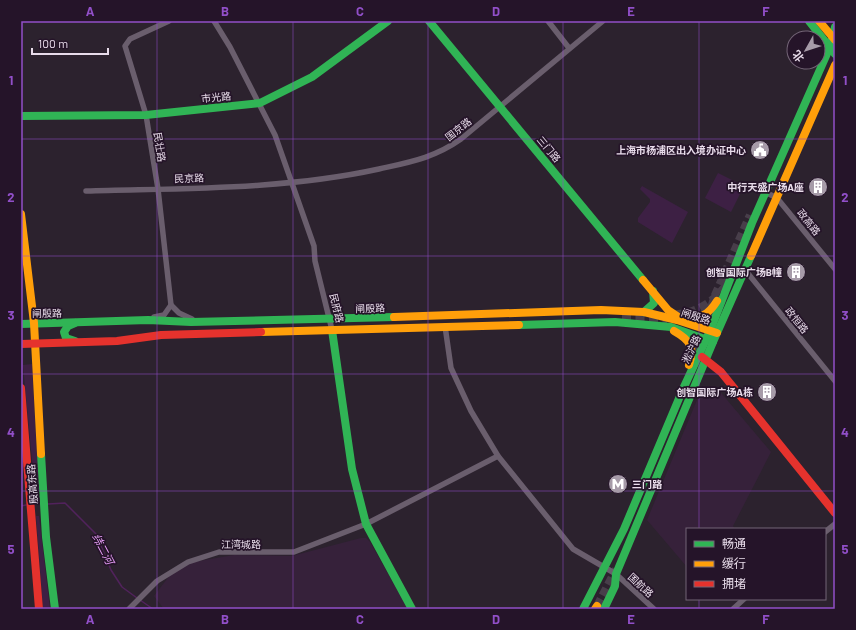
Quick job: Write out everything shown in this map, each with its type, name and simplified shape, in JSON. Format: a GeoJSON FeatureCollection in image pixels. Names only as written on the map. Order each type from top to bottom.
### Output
{"type":"FeatureCollection","features":[{"type":"Feature","properties":{"kind":"main road","name":"市光路"},"geometry":{"type":"LineString","coordinates":[[21,116],[146,115],[260,102],[312,77],[388,21]]}},
{"type":"Feature","properties":{"kind":"main road","name":"三门路"},"geometry":{"type":"LineString","coordinates":[[430,21],[668,310],[676,317],[691,324]]}},
{"type":"Feature","properties":{"kind":"main road"},"geometry":{"type":"LineString","coordinates":[[809,21],[835,54]]}},
{"type":"Feature","properties":{"kind":"main road"},"geometry":{"type":"LineString","coordinates":[[819,21],[833,38]]}},
{"type":"Feature","properties":{"kind":"main road","name":"淞沪路"},"geometry":{"type":"LineString","coordinates":[[594,607],[615,586],[616,574],[710,341],[724,291],[765,192],[830,47],[835,27]]}},
{"type":"Feature","properties":{"kind":"main road","name":"淞沪路"},"geometry":{"type":"LineString","coordinates":[[713,332],[746,271],[835,65]]}},
{"type":"Feature","properties":{"kind":"main road","name":"殷高东路"},"geometry":{"type":"LineString","coordinates":[[21,214],[34,323],[44,517],[55,609]]}},
{"type":"Feature","properties":{"kind":"main road"},"geometry":{"type":"LineString","coordinates":[[644,312],[654,303],[653,290]]}},
{"type":"Feature","properties":{"kind":"main road"},"geometry":{"type":"LineString","coordinates":[[658,315],[699,319],[712,309],[724,291]]}},
{"type":"Feature","properties":{"kind":"main road","name":"闸殷路"},"geometry":{"type":"LineString","coordinates":[[21,324],[148,320],[202,322],[375,318],[601,310],[644,312],[691,324],[713,332]]}},
{"type":"Feature","properties":{"kind":"main road"},"geometry":{"type":"LineString","coordinates":[[434,315],[487,317],[585,316],[476,325]]}},
{"type":"Feature","properties":{"kind":"main road"},"geometry":{"type":"LineString","coordinates":[[375,318],[371,321],[372,326],[385,328]]}},
{"type":"Feature","properties":{"kind":"main road"},"geometry":{"type":"LineString","coordinates":[[282,320],[292,324],[293,327],[288,332]]}},
{"type":"Feature","properties":{"kind":"main road"},"geometry":{"type":"LineString","coordinates":[[76,322],[68,326],[64,332],[65,336],[69,340],[77,342]]}},
{"type":"Feature","properties":{"kind":"main road","name":"闸殷路"},"geometry":{"type":"LineString","coordinates":[[21,344],[117,341],[161,335],[614,322],[660,325],[685,331],[710,341]]}},
{"type":"Feature","properties":{"kind":"main road"},"geometry":{"type":"LineString","coordinates":[[660,325],[683,335],[692,347],[693,354],[683,389]]}},
{"type":"Feature","properties":{"kind":"main road","name":"民府路"},"geometry":{"type":"LineString","coordinates":[[332,330],[352,469],[366,524],[412,609]]}},
{"type":"Feature","properties":{"kind":"main road"},"geometry":{"type":"LineString","coordinates":[[702,358],[721,372],[835,513]]}},
{"type":"Feature","properties":{"kind":"main road","name":"淞沪路"},"geometry":{"type":"LineString","coordinates":[[583,609],[624,529],[683,389],[702,358]]}},
{"type":"Feature","properties":{"kind":"main road","name":"殷高东路"},"geometry":{"type":"LineString","coordinates":[[21,388],[39,609]]}},
{"type":"Feature","properties":{"kind":"street","name":"民壮路"},"geometry":{"type":"LineString","coordinates":[[169,21],[130,39],[125,46],[146,115],[158,189],[171,305]]}},
{"type":"Feature","properties":{"kind":"street","name":"民府路"},"geometry":{"type":"LineString","coordinates":[[214,21],[260,102],[275,135],[314,246],[314,261],[332,330]]}},
{"type":"Feature","properties":{"kind":"street"},"geometry":{"type":"LineString","coordinates":[[548,21],[569,48]]}},
{"type":"Feature","properties":{"kind":"street","name":"国京路"},"geometry":{"type":"LineString","coordinates":[[292,183],[340,178],[428,158],[456,142],[603,21]]}},
{"type":"Feature","properties":{"kind":"street","name":"民京路"},"geometry":{"type":"LineString","coordinates":[[86,191],[292,183]]}},
{"type":"Feature","properties":{"kind":"street","name":"政高路"},"geometry":{"type":"LineString","coordinates":[[765,192],[777,198],[835,269]]}},
{"type":"Feature","properties":{"kind":"street","name":"政恒路"},"geometry":{"type":"LineString","coordinates":[[746,271],[835,381]]}},
{"type":"Feature","properties":{"kind":"street"},"geometry":{"type":"LineString","coordinates":[[148,320],[164,315],[171,305],[182,315],[202,322]]}},
{"type":"Feature","properties":{"kind":"street","name":"国航路"},"geometry":{"type":"LineString","coordinates":[[445,326],[451,368],[471,411],[498,456],[573,549],[616,574],[654,609]]}},
{"type":"Feature","properties":{"kind":"street","name":"江湾城路"},"geometry":{"type":"LineString","coordinates":[[129,609],[145,591],[157,581],[174,569],[204,556],[232,552],[294,552],[366,524],[498,456]]}},
{"type":"Feature","properties":{"kind":"street"},"geometry":{"type":"LineString","coordinates":[[826,531],[835,524]]}},
{"type":"Feature","properties":{"kind":"street"},"geometry":{"type":"LineString","coordinates":[[733,609],[743,600]]}},
{"type":"Feature","properties":{"kind":"shaded area"},"geometry":{"type":"Polygon","coordinates":[[[718,173],[744,186],[731,212],[705,198],[718,173]]]}},
{"type":"Feature","properties":{"kind":"shaded area"},"geometry":{"type":"Polygon","coordinates":[[[642,186],[688,212],[672,243],[638,222],[638,218],[650,202],[650,199],[640,189],[642,186]]]}},
{"type":"Feature","properties":{"kind":"shaded area"},"geometry":{"type":"Polygon","coordinates":[[[32,364],[39,492],[35,492],[23,365],[32,364]]]}},
{"type":"Feature","properties":{"kind":"shaded area"},"geometry":{"type":"Polygon","coordinates":[[[702,388],[709,390],[717,388],[771,452],[733,526],[734,528],[686,528],[686,566],[647,520],[702,388]]]}},
{"type":"Feature","properties":{"kind":"shaded area"},"geometry":{"type":"Polygon","coordinates":[[[36,516],[39,516],[50,609],[43,609],[36,516]]]}},
{"type":"Feature","properties":{"kind":"shaded area"},"geometry":{"type":"Polygon","coordinates":[[[366,538],[370,542],[408,609],[164,609],[154,596],[170,575],[193,562],[234,555],[292,556],[366,538]]]}},
{"type":"Feature","properties":{"kind":"waterway","name":"纬二河"},"geometry":{"type":"LineString","coordinates":[[48,504],[65,503],[96,534],[111,570],[122,587],[137,598]]}},
{"type":"Feature","properties":{"kind":"waterway","name":"纬二河"},"geometry":{"type":"LineString","coordinates":[[21,506],[26,505]]}},
{"type":"Feature","properties":{"kind":"waterway","name":"纬二河"},"geometry":{"type":"LineString","coordinates":[[140,600],[153,609]]}},
{"type":"Feature","properties":{"kind":"tunnel"},"geometry":{"type":"LineString","coordinates":[[697,353],[715,295],[750,215]]}},
{"type":"Feature","properties":{"kind":"tunnel"},"geometry":{"type":"LineString","coordinates":[[674,315],[697,310],[715,298],[726,286]]}},
{"type":"Feature","properties":{"kind":"tunnel"},"geometry":{"type":"LineString","coordinates":[[622,319],[667,319]]}},
{"type":"Feature","properties":{"kind":"tunnel"},"geometry":{"type":"LineString","coordinates":[[597,606],[616,569]]}},
{"type":"Feature","properties":{"kind":"traffic: fast"},"geometry":{"type":"LineString","coordinates":[[21,116],[146,115],[260,103],[312,77],[388,21]]}},
{"type":"Feature","properties":{"kind":"traffic: fast"},"geometry":{"type":"LineString","coordinates":[[429,21],[643,280]]}},
{"type":"Feature","properties":{"kind":"traffic: fast"},"geometry":{"type":"LineString","coordinates":[[809,21],[835,54]]}},
{"type":"Feature","properties":{"kind":"traffic: fast"},"geometry":{"type":"LineString","coordinates":[[710,331],[752,223],[830,47],[835,27]]}},
{"type":"Feature","properties":{"kind":"traffic: fast"},"geometry":{"type":"LineString","coordinates":[[519,325],[615,322],[671,327],[713,342],[751,256]]}},
{"type":"Feature","properties":{"kind":"traffic: fast"},"geometry":{"type":"LineString","coordinates":[[644,312],[654,303],[653,291]]}},
{"type":"Feature","properties":{"kind":"traffic: fast"},"geometry":{"type":"LineString","coordinates":[[21,324],[148,320],[191,322],[394,317]]}},
{"type":"Feature","properties":{"kind":"traffic: fast"},"geometry":{"type":"LineString","coordinates":[[75,323],[68,326],[64,332],[66,338],[75,341]]}},
{"type":"Feature","properties":{"kind":"traffic: fast"},"geometry":{"type":"LineString","coordinates":[[332,330],[352,469],[366,524],[412,609]]}},
{"type":"Feature","properties":{"kind":"traffic: fast"},"geometry":{"type":"LineString","coordinates":[[583,609],[624,529],[683,389],[709,333]]}},
{"type":"Feature","properties":{"kind":"traffic: fast"},"geometry":{"type":"LineString","coordinates":[[604,609],[615,586],[616,574],[713,342]]}},
{"type":"Feature","properties":{"kind":"traffic: fast"},"geometry":{"type":"LineString","coordinates":[[41,454],[46,537],[55,609]]}},
{"type":"Feature","properties":{"kind":"traffic: slow"},"geometry":{"type":"LineString","coordinates":[[819,21],[835,40]]}},
{"type":"Feature","properties":{"kind":"traffic: slow"},"geometry":{"type":"LineString","coordinates":[[751,256],[835,65]]}},
{"type":"Feature","properties":{"kind":"traffic: slow"},"geometry":{"type":"LineString","coordinates":[[21,214],[34,323],[41,454]]}},
{"type":"Feature","properties":{"kind":"traffic: slow"},"geometry":{"type":"LineString","coordinates":[[643,280],[668,310],[683,320]]}},
{"type":"Feature","properties":{"kind":"traffic: slow"},"geometry":{"type":"LineString","coordinates":[[684,318],[695,318],[704,315],[717,301]]}},
{"type":"Feature","properties":{"kind":"traffic: slow"},"geometry":{"type":"LineString","coordinates":[[394,317],[601,310],[644,312],[677,320],[717,333]]}},
{"type":"Feature","properties":{"kind":"traffic: slow"},"geometry":{"type":"LineString","coordinates":[[261,332],[519,325]]}},
{"type":"Feature","properties":{"kind":"traffic: slow"},"geometry":{"type":"LineString","coordinates":[[674,331],[684,338],[690,345],[691,359],[689,365]]}},
{"type":"Feature","properties":{"kind":"traffic: jam"},"geometry":{"type":"LineString","coordinates":[[21,344],[117,341],[161,335],[261,332]]}},
{"type":"Feature","properties":{"kind":"traffic: jam"},"geometry":{"type":"LineString","coordinates":[[702,357],[721,372],[835,513]]}},
{"type":"Feature","properties":{"kind":"traffic: jam"},"geometry":{"type":"LineString","coordinates":[[21,388],[39,609]]}},
{"type":"Feature","properties":{"kind":"place","name":"上海市杨浦区出入境办证中心"},"geometry":{"type":"Point","coordinates":[760,150]}},
{"type":"Feature","properties":{"kind":"place","name":"中行天盛广场A座"},"geometry":{"type":"Point","coordinates":[818,187]}},
{"type":"Feature","properties":{"kind":"place","name":"创智国际广场B幢"},"geometry":{"type":"Point","coordinates":[796,272]}},
{"type":"Feature","properties":{"kind":"place","name":"创智国际广场A栋"},"geometry":{"type":"Point","coordinates":[767,392]}},
{"type":"Feature","properties":{"kind":"place","name":"三门路"},"geometry":{"type":"Point","coordinates":[618,484]}}]}
